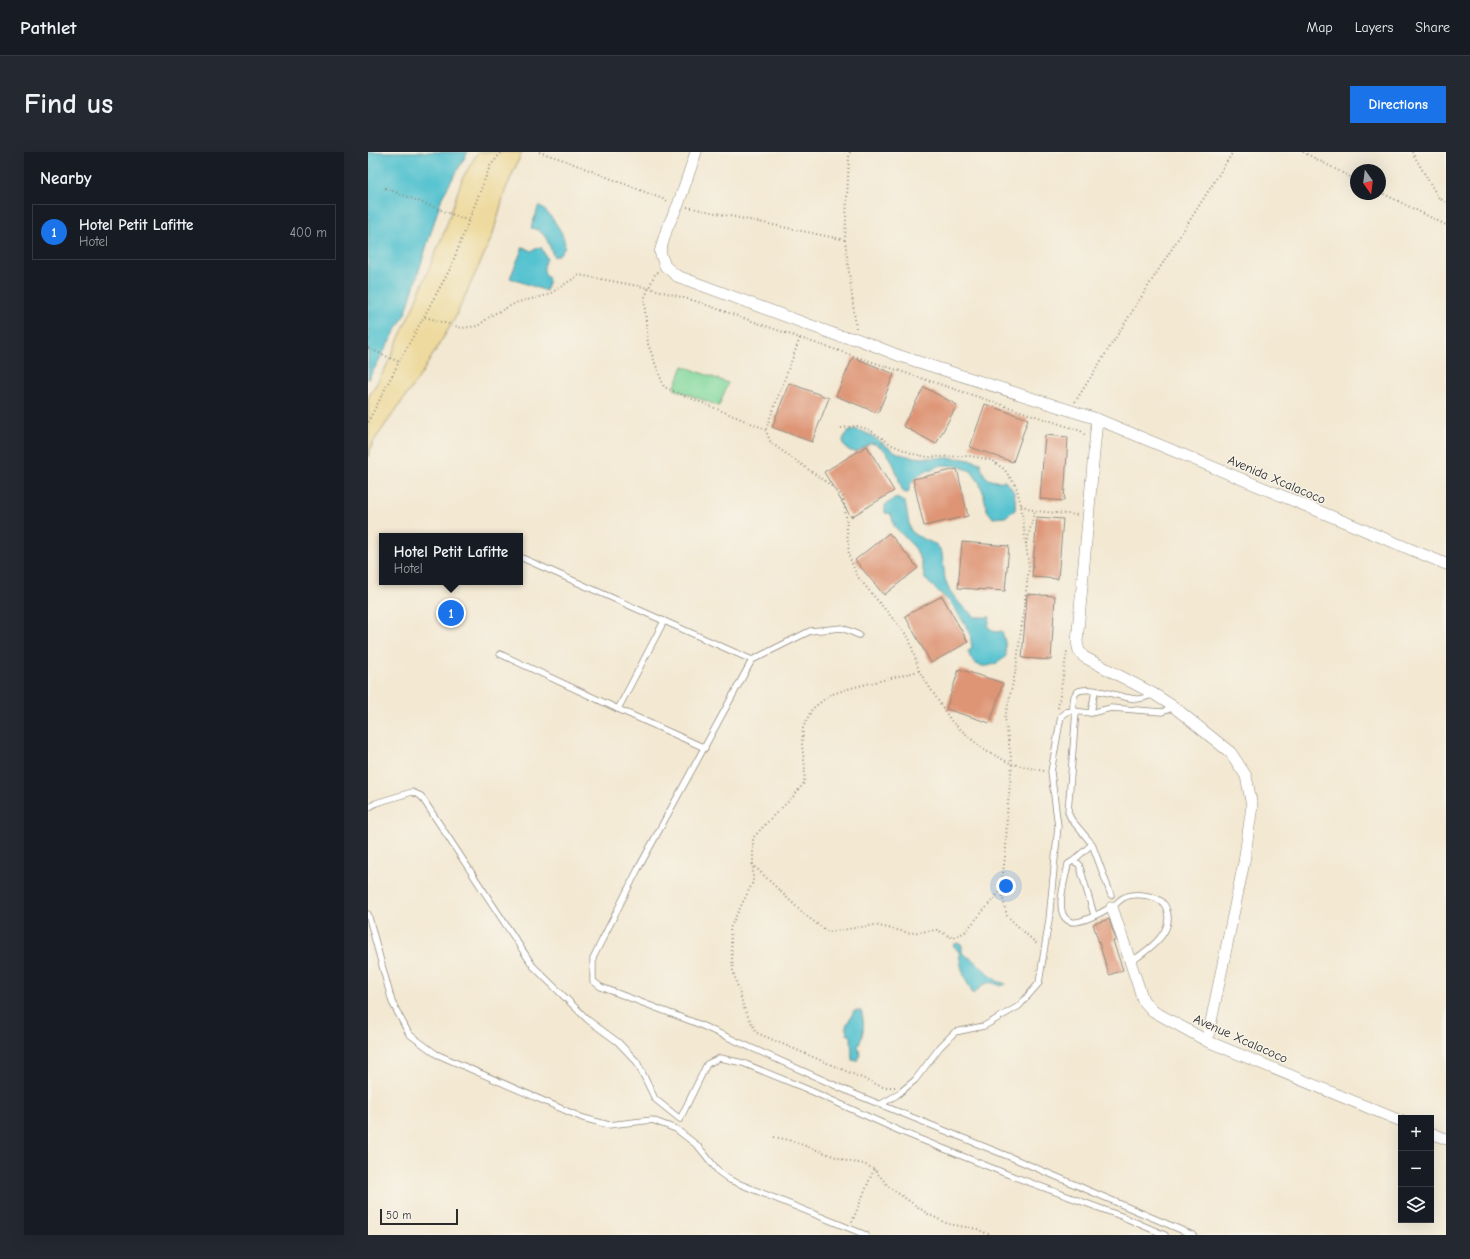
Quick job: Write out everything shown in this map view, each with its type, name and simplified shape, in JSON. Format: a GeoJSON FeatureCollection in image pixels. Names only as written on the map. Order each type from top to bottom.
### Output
{"type":"FeatureCollection","features":[{"type":"Feature","properties":{"kind":"street"},"geometry":{"type":"LineString","coordinates":[[665,266],[660,252],[667,228],[678,205],[696,152]]}},
{"type":"Feature","properties":{"kind":"street","name":"Avenida Xcalacoco"},"geometry":{"type":"LineString","coordinates":[[665,266],[676,276],[839,336],[857,339],[900,356],[1097,419],[1446,564]]}},
{"type":"Feature","properties":{"kind":"street"},"geometry":{"type":"LineString","coordinates":[[1097,419],[1077,642],[1078,651],[1084,657],[1154,694],[1174,707],[1230,753],[1246,776],[1252,806],[1244,862],[1207,1042]]}},
{"type":"Feature","properties":{"kind":"street","name":"Avenue Xcalacoco"},"geometry":{"type":"LineString","coordinates":[[1112,907],[1143,1000],[1153,1011],[1207,1042],[1398,1120]]}},
{"type":"Feature","properties":{"kind":"street"},"geometry":{"type":"LineString","coordinates":[[1434,1134],[1446,1139]]}},
{"type":"Feature","properties":{"kind":"lane"},"geometry":{"type":"LineString","coordinates":[[523,558],[752,660]]}},
{"type":"Feature","properties":{"kind":"lane"},"geometry":{"type":"LineString","coordinates":[[618,709],[664,621]]}},
{"type":"Feature","properties":{"kind":"lane"},"geometry":{"type":"LineString","coordinates":[[859,635],[842,628],[810,631],[752,660],[638,869],[593,958],[593,981],[601,987],[696,1023],[881,1104],[1193,1235]]}},
{"type":"Feature","properties":{"kind":"lane"},"geometry":{"type":"LineString","coordinates":[[500,654],[705,748]]}},
{"type":"Feature","properties":{"kind":"lane"},"geometry":{"type":"LineString","coordinates":[[1111,895],[1092,844],[1071,819],[1068,812],[1074,711],[1073,699],[1076,693],[1082,690],[1139,699],[1154,694]]}},
{"type":"Feature","properties":{"kind":"lane"},"geometry":{"type":"LineString","coordinates":[[1091,713],[1095,691]]}},
{"type":"Feature","properties":{"kind":"lane"},"geometry":{"type":"LineString","coordinates":[[881,1104],[897,1095],[916,1080],[940,1047],[955,1032],[984,1026],[1019,1006],[1039,983],[1049,920],[1058,826],[1051,772],[1061,716],[1066,712],[1074,711],[1091,713],[1111,708],[1162,712],[1174,707]]}},
{"type":"Feature","properties":{"kind":"lane"},"geometry":{"type":"LineString","coordinates":[[368,808],[376,803],[412,792],[421,796],[533,966],[588,1020],[618,1042],[637,1062],[655,1099],[680,1119]]}},
{"type":"Feature","properties":{"kind":"lane"},"geometry":{"type":"LineString","coordinates":[[1092,844],[1068,864],[1060,908],[1063,916],[1070,922],[1079,922],[1112,907],[1124,898],[1132,896],[1155,897],[1165,903],[1168,913],[1167,926],[1162,935],[1151,947],[1131,962]]}},
{"type":"Feature","properties":{"kind":"lane"},"geometry":{"type":"LineString","coordinates":[[1073,861],[1079,864],[1094,915]]}},
{"type":"Feature","properties":{"kind":"lane"},"geometry":{"type":"LineString","coordinates":[[368,914],[392,1002],[409,1034],[436,1054],[583,1118],[609,1125],[652,1120],[676,1129],[698,1146],[719,1172],[730,1180],[866,1235]]}},
{"type":"Feature","properties":{"kind":"lane"},"geometry":{"type":"LineString","coordinates":[[676,1129],[707,1064],[720,1058],[743,1063],[809,1090],[902,1132],[1007,1174],[1121,1216],[1165,1235]]}},
{"type":"Feature","properties":{"kind":"path"},"geometry":{"type":"LineString","coordinates":[[368,422],[450,269],[490,166],[502,152]]}},
{"type":"Feature","properties":{"kind":"path"},"geometry":{"type":"LineString","coordinates":[[539,152],[561,158],[678,205],[845,240]]}},
{"type":"Feature","properties":{"kind":"path"},"geometry":{"type":"LineString","coordinates":[[850,152],[845,240],[857,339]]}},
{"type":"Feature","properties":{"kind":"path"},"geometry":{"type":"LineString","coordinates":[[1070,410],[1233,152]]}},
{"type":"Feature","properties":{"kind":"path"},"geometry":{"type":"LineString","coordinates":[[1303,152],[1350,177]]}},
{"type":"Feature","properties":{"kind":"path"},"geometry":{"type":"LineString","coordinates":[[1412,152],[1438,197],[1446,203]]}},
{"type":"Feature","properties":{"kind":"path"},"geometry":{"type":"LineString","coordinates":[[385,188],[469,221]]}},
{"type":"Feature","properties":{"kind":"path"},"geometry":{"type":"LineString","coordinates":[[1386,195],[1446,225]]}},
{"type":"Feature","properties":{"kind":"path"},"geometry":{"type":"LineString","coordinates":[[665,266],[655,274],[644,298],[648,344],[664,387],[766,429]]}},
{"type":"Feature","properties":{"kind":"path"},"geometry":{"type":"LineString","coordinates":[[425,317],[462,328],[478,326],[492,315],[518,302],[548,295],[579,275],[649,288],[695,301],[800,338],[1081,431],[1086,436],[1086,442]]}},
{"type":"Feature","properties":{"kind":"path"},"geometry":{"type":"LineString","coordinates":[[800,338],[766,429],[771,443],[833,487],[843,497],[846,516],[848,556],[857,576],[910,638],[919,671],[952,722],[984,750],[1012,764],[1048,772]]}},
{"type":"Feature","properties":{"kind":"path"},"geometry":{"type":"LineString","coordinates":[[368,348],[399,362]]}},
{"type":"Feature","properties":{"kind":"path"},"geometry":{"type":"LineString","coordinates":[[841,428],[857,426],[870,430],[879,434],[892,445],[913,454],[928,457],[971,456],[991,460],[1004,469],[1016,486],[1021,505],[1029,568],[1016,669],[1005,718],[1012,764],[1007,814],[1006,848],[1001,890],[1007,916],[1041,948]]}},
{"type":"Feature","properties":{"kind":"path"},"geometry":{"type":"LineString","coordinates":[[1021,505],[1035,511],[1080,515]]}},
{"type":"Feature","properties":{"kind":"path"},"geometry":{"type":"LineString","coordinates":[[1026,546],[1035,511]]}},
{"type":"Feature","properties":{"kind":"path"},"geometry":{"type":"LineString","coordinates":[[1058,709],[1068,647]]}},
{"type":"Feature","properties":{"kind":"path"},"geometry":{"type":"LineString","coordinates":[[896,1087],[883,1087],[757,1033],[745,1011],[733,971],[730,928],[752,882],[753,838],[793,797],[804,783],[805,767],[802,746],[803,728],[812,709],[830,695],[847,689],[919,671]]}},
{"type":"Feature","properties":{"kind":"path"},"geometry":{"type":"LineString","coordinates":[[752,864],[805,915],[828,932],[875,925],[910,933],[938,930],[953,938],[965,932],[1001,890]]}},
{"type":"Feature","properties":{"kind":"path"},"geometry":{"type":"LineString","coordinates":[[774,1137],[789,1140],[847,1161],[864,1164],[874,1169],[889,1187],[928,1214],[948,1224],[977,1229],[990,1235]]}},
{"type":"Feature","properties":{"kind":"path"},"geometry":{"type":"LineString","coordinates":[[850,1228],[874,1169]]}},
{"type":"Feature","properties":{"kind":"green space"},"geometry":{"type":"Polygon","coordinates":[[[683,366],[728,383],[719,406],[674,389],[683,366]]]}},
{"type":"Feature","properties":{"kind":"sand"},"geometry":{"type":"Polygon","coordinates":[[[478,152],[522,152],[505,191],[492,237],[454,320],[420,376],[373,442],[368,457],[368,398],[385,369],[413,307],[445,230],[462,179],[478,152]]]}},
{"type":"Feature","properties":{"kind":"water"},"geometry":{"type":"Polygon","coordinates":[[[368,152],[468,152],[442,197],[406,312],[368,380],[368,152]]]}},
{"type":"Feature","properties":{"kind":"water"},"geometry":{"type":"Polygon","coordinates":[[[539,205],[561,231],[565,244],[561,253],[554,257],[544,235],[531,228],[539,205]]]}},
{"type":"Feature","properties":{"kind":"water"},"geometry":{"type":"Polygon","coordinates":[[[523,247],[531,251],[541,247],[547,259],[544,267],[544,272],[549,279],[546,291],[510,278],[523,247]]]}},
{"type":"Feature","properties":{"kind":"water"},"geometry":{"type":"Polygon","coordinates":[[[854,429],[874,437],[891,449],[903,455],[923,458],[962,459],[980,463],[985,476],[995,481],[1005,481],[1011,488],[1015,497],[1015,510],[1005,517],[993,518],[987,510],[979,482],[971,471],[958,466],[942,465],[923,472],[911,483],[908,493],[903,492],[893,463],[884,450],[871,443],[857,452],[850,451],[844,446],[843,439],[847,433],[854,429]]]}},
{"type":"Feature","properties":{"kind":"water"},"geometry":{"type":"Polygon","coordinates":[[[896,498],[905,502],[910,529],[915,535],[937,545],[942,553],[945,579],[950,591],[960,604],[975,617],[990,617],[988,627],[995,632],[1002,631],[1005,642],[1006,656],[999,662],[990,666],[980,666],[971,659],[968,651],[972,649],[970,633],[952,604],[925,579],[921,560],[915,548],[894,526],[891,514],[885,513],[885,505],[896,498]]]}},
{"type":"Feature","properties":{"kind":"water"},"geometry":{"type":"Polygon","coordinates":[[[957,943],[962,945],[962,953],[973,960],[997,981],[1006,984],[1001,986],[989,983],[983,985],[973,994],[963,974],[959,952],[953,945],[957,943]]]}},
{"type":"Feature","properties":{"kind":"water"},"geometry":{"type":"Polygon","coordinates":[[[854,1011],[861,1011],[863,1024],[862,1038],[858,1046],[860,1054],[857,1061],[852,1060],[851,1036],[847,1034],[846,1026],[854,1011]]]}},
{"type":"Feature","properties":{"kind":"building"},"geometry":{"type":"Polygon","coordinates":[[[853,357],[894,374],[878,413],[836,396],[853,357]]]}},
{"type":"Feature","properties":{"kind":"building"},"geometry":{"type":"Polygon","coordinates":[[[789,383],[829,398],[812,442],[772,427],[789,383]]]}},
{"type":"Feature","properties":{"kind":"building"},"geometry":{"type":"Polygon","coordinates":[[[924,387],[957,405],[936,444],[903,426],[924,387]]]}},
{"type":"Feature","properties":{"kind":"building"},"geometry":{"type":"Polygon","coordinates":[[[985,404],[1028,419],[1013,462],[970,447],[985,404]]]}},
{"type":"Feature","properties":{"kind":"building"},"geometry":{"type":"Polygon","coordinates":[[[1045,435],[1068,437],[1064,501],[1040,499],[1045,435]]]}},
{"type":"Feature","properties":{"kind":"building"},"geometry":{"type":"Polygon","coordinates":[[[867,446],[894,491],[851,517],[824,472],[867,446]]]}},
{"type":"Feature","properties":{"kind":"building"},"geometry":{"type":"Polygon","coordinates":[[[957,469],[968,516],[924,526],[913,479],[957,469]]]}},
{"type":"Feature","properties":{"kind":"building"},"geometry":{"type":"Polygon","coordinates":[[[1037,517],[1063,519],[1058,579],[1032,577],[1037,517]]]}},
{"type":"Feature","properties":{"kind":"building"},"geometry":{"type":"Polygon","coordinates":[[[889,533],[918,568],[884,595],[855,560],[889,533]]]}},
{"type":"Feature","properties":{"kind":"building"},"geometry":{"type":"Polygon","coordinates":[[[962,542],[1009,546],[1005,591],[958,588],[962,542]]]}},
{"type":"Feature","properties":{"kind":"building"},"geometry":{"type":"Polygon","coordinates":[[[1027,594],[1055,596],[1051,660],[1022,658],[1027,594]]]}},
{"type":"Feature","properties":{"kind":"building"},"geometry":{"type":"Polygon","coordinates":[[[942,596],[968,642],[931,663],[905,616],[942,596]]]}},
{"type":"Feature","properties":{"kind":"building"},"geometry":{"type":"Polygon","coordinates":[[[959,669],[1003,683],[990,723],[946,709],[959,669]]]}},
{"type":"Feature","properties":{"kind":"building"},"geometry":{"type":"Polygon","coordinates":[[[1109,919],[1116,940],[1113,941],[1123,970],[1109,975],[1093,924],[1109,919]]]}},
{"type":"Feature","properties":{"kind":"place","name":"Hotel Petit Lafitte"},"geometry":{"type":"Point","coordinates":[451,613]}}]}
